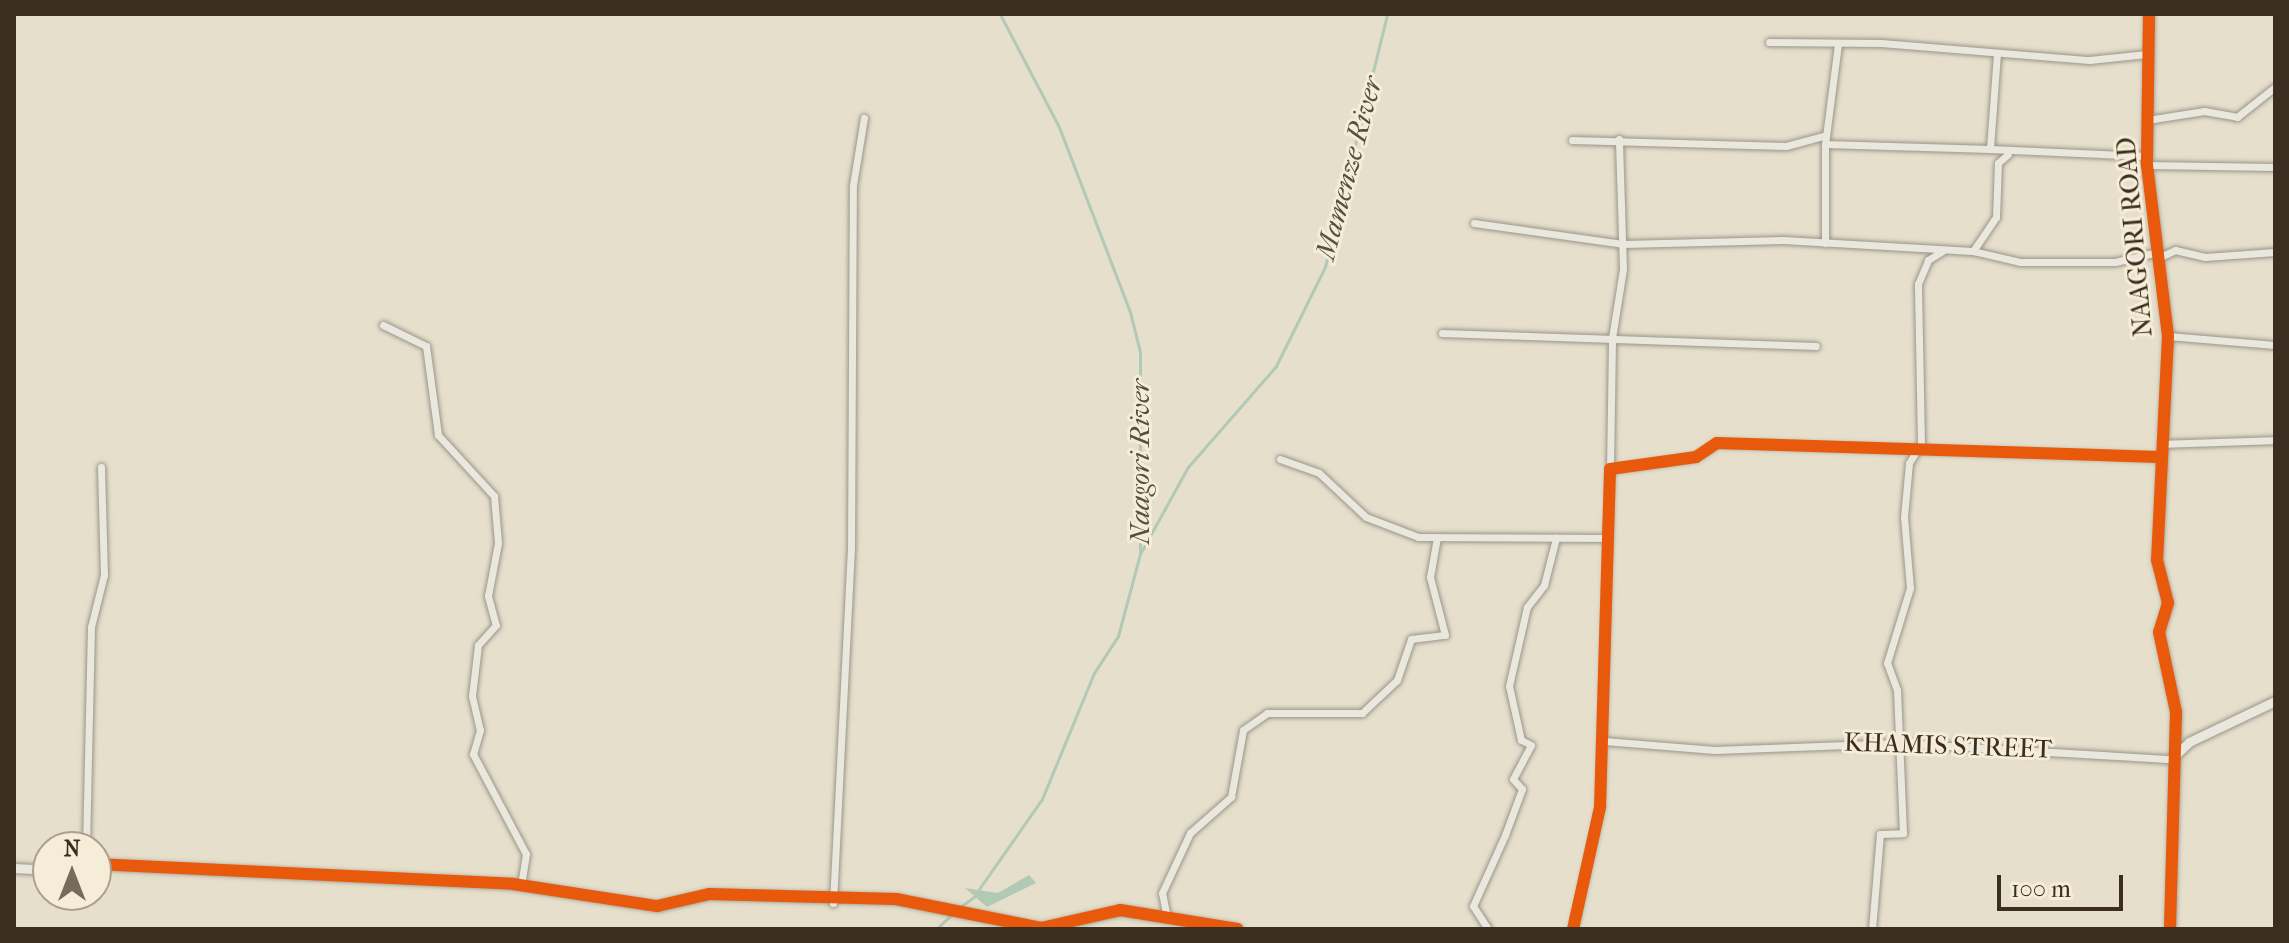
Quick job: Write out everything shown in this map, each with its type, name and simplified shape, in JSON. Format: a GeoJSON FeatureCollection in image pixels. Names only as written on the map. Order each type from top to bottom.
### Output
{"type":"FeatureCollection","features":[{"type":"Feature","properties":{"kind":"street","name":"NAAGORI ROAD"},"geometry":{"type":"LineString","coordinates":[[2149,14],[2146,160],[2168,336],[2159,457],[2157,560],[2168,603],[2159,632],[2176,700],[2171,759],[2170,929]]}},
{"type":"Feature","properties":{"kind":"street"},"geometry":{"type":"LineString","coordinates":[[1769,42],[2089,60],[2147,54]]}},
{"type":"Feature","properties":{"kind":"street"},"geometry":{"type":"LineString","coordinates":[[1825,243],[1824,140],[1838,44]]}},
{"type":"Feature","properties":{"kind":"street"},"geometry":{"type":"LineString","coordinates":[[1990,149],[1997,53]]}},
{"type":"Feature","properties":{"kind":"street"},"geometry":{"type":"LineString","coordinates":[[2147,120],[2204,111],[2237,117],[2275,87]]}},
{"type":"Feature","properties":{"kind":"street"},"geometry":{"type":"LineString","coordinates":[[833,903],[851,549],[853,185],[864,118]]}},
{"type":"Feature","properties":{"kind":"street"},"geometry":{"type":"LineString","coordinates":[[1573,929],[1600,807],[1604,741],[1612,338],[1623,244],[1619,139]]}},
{"type":"Feature","properties":{"kind":"street"},"geometry":{"type":"LineString","coordinates":[[1572,140],[1786,146],[1824,140],[1990,149],[2008,154],[2275,167]]}},
{"type":"Feature","properties":{"kind":"street"},"geometry":{"type":"LineString","coordinates":[[1973,251],[1996,217],[1998,163],[2008,154]]}},
{"type":"Feature","properties":{"kind":"street"},"geometry":{"type":"LineString","coordinates":[[1474,223],[1623,244],[1825,243],[1973,251],[2020,262],[2115,262],[2175,250],[2205,257],[2275,252]]}},
{"type":"Feature","properties":{"kind":"street"},"geometry":{"type":"LineString","coordinates":[[1872,929],[1880,834],[1903,833],[1897,690],[1887,663],[1910,588],[1904,517],[1909,463],[1921,444],[1918,284],[1928,260],[1944,250]]}},
{"type":"Feature","properties":{"kind":"street"},"geometry":{"type":"LineString","coordinates":[[383,325],[426,346],[438,435],[494,496],[498,543],[488,596],[496,625],[478,645],[472,696],[480,730],[473,754],[526,854],[521,885]]}},
{"type":"Feature","properties":{"kind":"street"},"geometry":{"type":"LineString","coordinates":[[1442,333],[1816,346]]}},
{"type":"Feature","properties":{"kind":"street"},"geometry":{"type":"LineString","coordinates":[[2168,336],[2275,345]]}},
{"type":"Feature","properties":{"kind":"street"},"geometry":{"type":"LineString","coordinates":[[2162,444],[2275,440]]}},
{"type":"Feature","properties":{"kind":"street"},"geometry":{"type":"LineString","coordinates":[[1610,469],[1696,457],[1717,443],[1921,444],[2159,457]]}},
{"type":"Feature","properties":{"kind":"street"},"geometry":{"type":"LineString","coordinates":[[1280,459],[1319,473],[1366,517],[1437,538]]}},
{"type":"Feature","properties":{"kind":"street"},"geometry":{"type":"LineString","coordinates":[[86,831],[91,627],[104,575],[101,467]]}},
{"type":"Feature","properties":{"kind":"street"},"geometry":{"type":"LineString","coordinates":[[1167,918],[1162,893],[1190,833],[1231,797],[1243,730],[1267,713],[1362,713],[1397,680],[1411,639],[1445,635],[1430,577],[1437,538],[1444,532],[1608,538]]}},
{"type":"Feature","properties":{"kind":"street"},"geometry":{"type":"LineString","coordinates":[[1488,929],[1475,897],[1505,835],[1522,789],[1513,779],[1531,745],[1521,740],[1509,686],[1527,607],[1544,585],[1556,538]]}},
{"type":"Feature","properties":{"kind":"street"},"geometry":{"type":"LineString","coordinates":[[2171,759],[2189,742],[2275,701]]}},
{"type":"Feature","properties":{"kind":"street","name":"KHAMIS STREET"},"geometry":{"type":"LineString","coordinates":[[1604,741],[1715,750],[1899,743],[2171,759]]}},
{"type":"Feature","properties":{"kind":"street"},"geometry":{"type":"LineString","coordinates":[[112,865],[521,885],[657,906],[709,894],[833,903],[896,899],[991,912],[1022,928],[1120,910],[1237,929]]}},
{"type":"Feature","properties":{"kind":"shaded area"},"geometry":{"type":"Polygon","coordinates":[[[1029,875],[1036,883],[987,907],[965,888],[998,893],[1029,875]]]}},
{"type":"Feature","properties":{"kind":"waterway","name":"Naagori River"},"geometry":{"type":"LineString","coordinates":[[979,889],[1042,799],[1094,673],[1118,636],[1140,554],[1140,352],[1130,312],[1059,127],[1000,14]]}},
{"type":"Feature","properties":{"kind":"waterway","name":"Mamenze River"},"geometry":{"type":"LineString","coordinates":[[1141,552],[1188,467],[1276,366],[1325,267],[1387,14]]}},
{"type":"Feature","properties":{"kind":"waterway","name":"Naagori River"},"geometry":{"type":"LineString","coordinates":[[959,908],[975,896]]}},
{"type":"Feature","properties":{"kind":"waterway","name":"Naagori River"},"geometry":{"type":"LineString","coordinates":[[936,929],[953,913]]}},
{"type":"Feature","properties":{"kind":"cycle path"},"geometry":{"type":"LineString","coordinates":[[2149,14],[2147,165],[2168,336],[2157,560],[2168,603],[2159,632],[2176,712],[2170,929]]}},
{"type":"Feature","properties":{"kind":"cycle path"},"geometry":{"type":"LineString","coordinates":[[1573,929],[1600,807],[1610,469],[1696,457],[1717,443],[2159,457]]}},
{"type":"Feature","properties":{"kind":"cycle path"},"geometry":{"type":"LineString","coordinates":[[112,865],[513,884],[657,906],[709,894],[896,899],[1041,928],[1120,910],[1237,929]]}}]}
